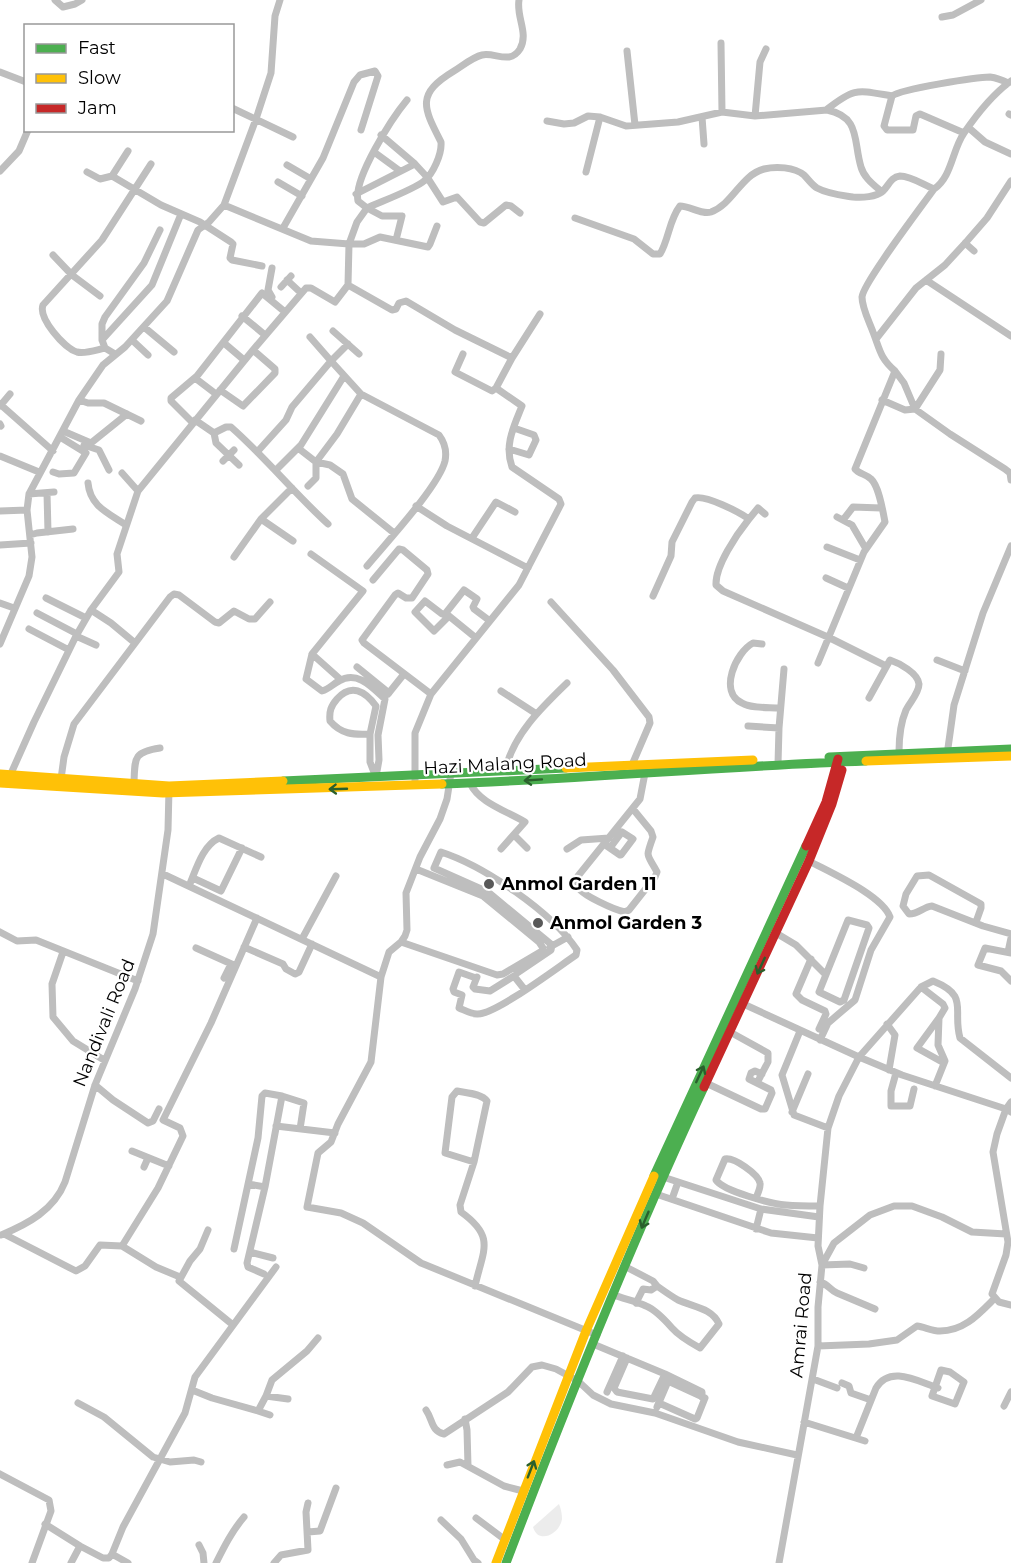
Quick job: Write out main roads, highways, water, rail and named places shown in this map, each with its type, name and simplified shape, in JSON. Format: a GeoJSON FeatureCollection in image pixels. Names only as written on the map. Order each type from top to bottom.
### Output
{"type":"FeatureCollection","features":[{"type":"Feature","properties":{"kind":"place","name":"Anmol Garden 11"},"geometry":{"type":"Point","coordinates":[489,884]}},
{"type":"Feature","properties":{"kind":"place","name":"Anmol Garden 3"},"geometry":{"type":"Point","coordinates":[538,923]}}]}
